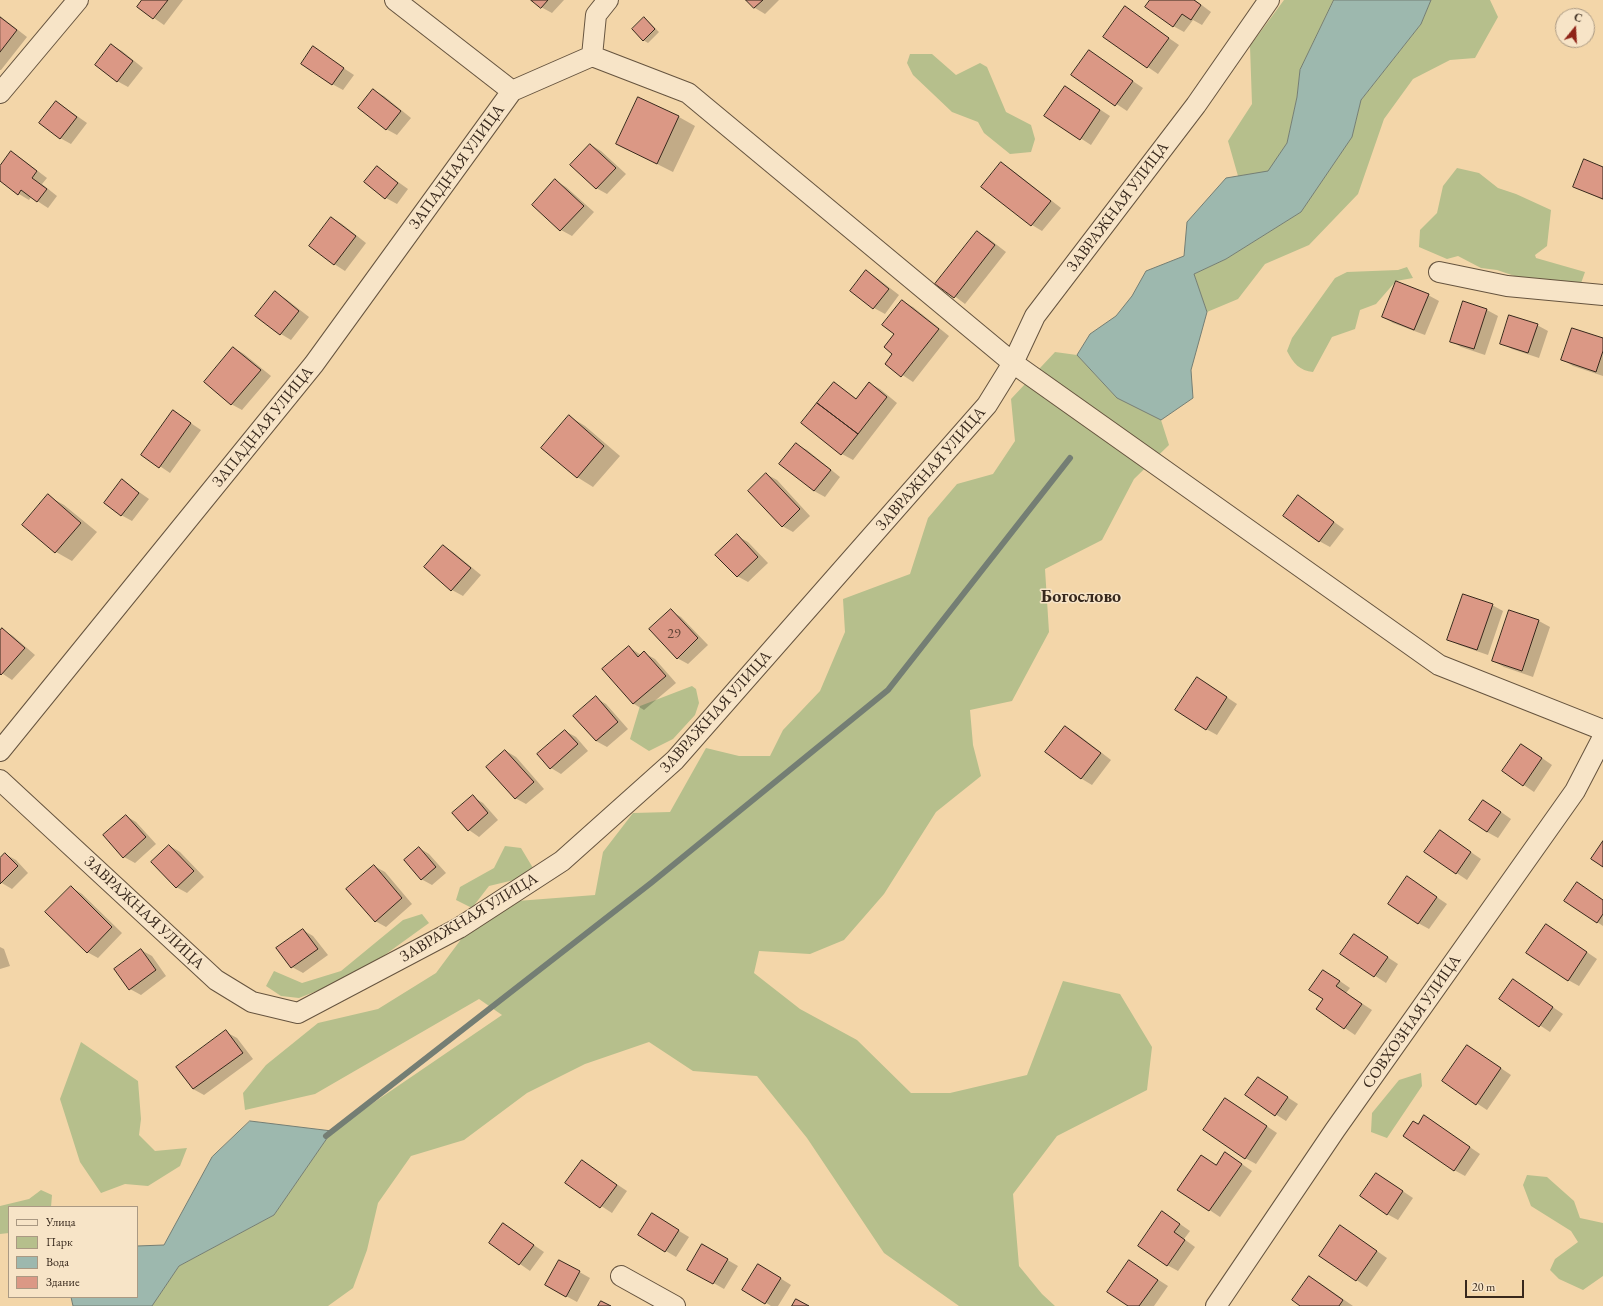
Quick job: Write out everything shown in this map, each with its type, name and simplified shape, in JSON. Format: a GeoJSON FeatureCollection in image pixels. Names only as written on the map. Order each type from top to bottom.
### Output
{"type":"FeatureCollection","features":[{"type":"Feature","properties":{"kind":"street"},"geometry":{"type":"LineString","coordinates":[[0,93],[78,0]]}},
{"type":"Feature","properties":{"kind":"street"},"geometry":{"type":"LineString","coordinates":[[396,0],[512,91],[592,56],[688,93],[1013,363],[1440,665],[1603,730]]}},
{"type":"Feature","properties":{"kind":"street"},"geometry":{"type":"LineString","coordinates":[[592,56],[596,15],[608,0]]}},
{"type":"Feature","properties":{"kind":"street","name":"ЗАВРАЖНАЯ УЛИЦА"},"geometry":{"type":"LineString","coordinates":[[0,780],[216,980],[252,1002],[298,1013],[459,928],[562,862],[675,760],[987,405],[1013,363],[1035,316],[1196,105],[1269,0]]}},
{"type":"Feature","properties":{"kind":"street","name":"ЗАПАДНАЯ УЛИЦА"},"geometry":{"type":"LineString","coordinates":[[0,751],[314,364],[512,91]]}},
{"type":"Feature","properties":{"kind":"street"},"geometry":{"type":"LineString","coordinates":[[1439,272],[1507,286],[1603,295]]}},
{"type":"Feature","properties":{"kind":"street","name":"СОВХОЗНАЯ УЛИЦА"},"geometry":{"type":"LineString","coordinates":[[1216,1306],[1335,1130],[1575,791],[1603,736]]}},
{"type":"Feature","properties":{"kind":"street"},"geometry":{"type":"LineString","coordinates":[[621,1276],[675,1306]]}},
{"type":"Feature","properties":{"kind":"green space"},"geometry":{"type":"Polygon","coordinates":[[[1284,0],[1334,0],[1300,70],[1297,97],[1287,143],[1268,172],[1238,176],[1228,141],[1252,104],[1250,46],[1284,0]]]}},
{"type":"Feature","properties":{"kind":"green space"},"geometry":{"type":"Polygon","coordinates":[[[1431,0],[1490,0],[1498,17],[1475,58],[1450,60],[1413,79],[1384,119],[1358,194],[1309,245],[1265,264],[1238,299],[1207,312],[1194,274],[1226,259],[1301,212],[1352,137],[1361,100],[1421,24],[1431,0]]]}},
{"type":"Feature","properties":{"kind":"green space"},"geometry":{"type":"Polygon","coordinates":[[[910,54],[932,54],[956,75],[980,63],[987,67],[1006,112],[1031,125],[1035,139],[1031,152],[1010,154],[984,133],[978,122],[952,112],[913,75],[907,63],[910,54]]]}},
{"type":"Feature","properties":{"kind":"green space"},"geometry":{"type":"Polygon","coordinates":[[[1457,168],[1479,173],[1498,188],[1516,194],[1551,210],[1547,246],[1535,255],[1536,258],[1585,272],[1580,286],[1538,284],[1497,270],[1481,268],[1458,256],[1447,259],[1419,247],[1420,230],[1437,213],[1443,186],[1457,168]]]}},
{"type":"Feature","properties":{"kind":"green space"},"geometry":{"type":"Polygon","coordinates":[[[1407,267],[1413,278],[1396,281],[1376,304],[1360,310],[1355,329],[1332,337],[1313,372],[1304,370],[1294,363],[1287,351],[1292,338],[1335,278],[1347,272],[1398,270],[1407,267]]]}},
{"type":"Feature","properties":{"kind":"green space"},"geometry":{"type":"Polygon","coordinates":[[[1055,352],[1077,355],[1117,398],[1161,420],[1169,445],[1134,479],[1102,540],[1045,569],[1049,632],[1012,701],[970,710],[973,745],[981,776],[936,812],[884,894],[844,940],[810,954],[759,951],[754,973],[800,1009],[857,1040],[911,1093],[950,1093],[1027,1075],[1063,981],[1120,994],[1152,1047],[1147,1090],[1057,1136],[1013,1194],[1019,1266],[1042,1294],[1055,1306],[959,1306],[884,1253],[807,1138],[757,1076],[693,1071],[649,1042],[585,1064],[527,1093],[464,1140],[411,1156],[378,1203],[367,1250],[353,1288],[328,1306],[152,1306],[179,1266],[274,1215],[332,1131],[502,1015],[479,999],[315,1094],[245,1110],[243,1093],[266,1065],[318,1023],[378,1009],[436,973],[462,938],[517,901],[595,895],[603,852],[633,813],[670,812],[706,748],[739,756],[770,756],[783,730],[820,691],[845,632],[843,599],[910,574],[928,518],[957,484],[993,474],[1015,441],[1011,399],[1055,352]]]}},
{"type":"Feature","properties":{"kind":"green space"},"geometry":{"type":"Polygon","coordinates":[[[692,686],[696,689],[699,703],[695,715],[673,739],[649,751],[630,739],[640,706],[692,686]]]}},
{"type":"Feature","properties":{"kind":"green space"},"geometry":{"type":"Polygon","coordinates":[[[505,846],[521,848],[533,868],[514,880],[489,886],[472,908],[456,900],[460,887],[494,868],[505,846]]]}},
{"type":"Feature","properties":{"kind":"green space"},"geometry":{"type":"Polygon","coordinates":[[[422,914],[429,923],[357,975],[299,998],[281,996],[266,986],[274,971],[302,983],[341,971],[403,920],[422,914]]]}},
{"type":"Feature","properties":{"kind":"green space"},"geometry":{"type":"Polygon","coordinates":[[[81,1042],[138,1081],[141,1119],[139,1135],[155,1151],[187,1148],[180,1166],[148,1186],[125,1184],[101,1193],[80,1162],[60,1099],[81,1042]]]}},
{"type":"Feature","properties":{"kind":"green space"},"geometry":{"type":"Polygon","coordinates":[[[1421,1073],[1422,1086],[1387,1138],[1371,1132],[1372,1113],[1399,1080],[1421,1073]]]}},
{"type":"Feature","properties":{"kind":"green space"},"geometry":{"type":"Polygon","coordinates":[[[1527,1175],[1547,1177],[1574,1201],[1580,1218],[1603,1223],[1603,1276],[1583,1290],[1559,1279],[1550,1270],[1555,1259],[1578,1242],[1571,1231],[1531,1206],[1523,1185],[1527,1175]]]}},
{"type":"Feature","properties":{"kind":"green space"},"geometry":{"type":"Polygon","coordinates":[[[41,1190],[52,1195],[51,1206],[8,1206],[8,1233],[0,1234],[0,1206],[29,1199],[41,1190]]]}},
{"type":"Feature","properties":{"kind":"water"},"geometry":{"type":"Polygon","coordinates":[[[1334,0],[1431,0],[1421,24],[1361,100],[1352,137],[1301,212],[1226,259],[1194,274],[1207,312],[1191,370],[1193,398],[1161,420],[1117,398],[1077,355],[1090,334],[1116,316],[1132,296],[1146,271],[1184,256],[1187,222],[1226,178],[1268,171],[1287,143],[1297,97],[1300,70],[1334,0]]]}},
{"type":"Feature","properties":{"kind":"water"},"geometry":{"type":"Polygon","coordinates":[[[250,1121],[332,1131],[274,1215],[179,1266],[152,1306],[73,1306],[71,1298],[138,1298],[138,1246],[164,1245],[212,1157],[250,1121]]]}},
{"type":"Feature","properties":{"kind":"building"},"geometry":{"type":"Polygon","coordinates":[[[142,0],[168,0],[153,19],[137,7],[142,0]]]}},
{"type":"Feature","properties":{"kind":"building"},"geometry":{"type":"Polygon","coordinates":[[[531,0],[548,0],[541,8],[531,0]]]}},
{"type":"Feature","properties":{"kind":"building"},"geometry":{"type":"Polygon","coordinates":[[[746,0],[763,0],[754,8],[746,0]]]}},
{"type":"Feature","properties":{"kind":"building"},"geometry":{"type":"Polygon","coordinates":[[[1150,0],[1194,0],[1201,5],[1191,20],[1182,14],[1173,27],[1145,7],[1150,0]]]}},
{"type":"Feature","properties":{"kind":"building"},"geometry":{"type":"Polygon","coordinates":[[[1125,6],[1169,38],[1147,68],[1103,37],[1125,6]]]}},
{"type":"Feature","properties":{"kind":"building"},"geometry":{"type":"Polygon","coordinates":[[[0,17],[17,30],[0,52],[0,17]]]}},
{"type":"Feature","properties":{"kind":"building"},"geometry":{"type":"Polygon","coordinates":[[[644,17],[655,29],[643,41],[632,29],[644,17]]]}},
{"type":"Feature","properties":{"kind":"building"},"geometry":{"type":"Polygon","coordinates":[[[111,44],[133,61],[117,82],[95,65],[111,44]]]}},
{"type":"Feature","properties":{"kind":"building"},"geometry":{"type":"Polygon","coordinates":[[[313,46],[344,68],[332,85],[301,64],[313,46]]]}},
{"type":"Feature","properties":{"kind":"building"},"geometry":{"type":"Polygon","coordinates":[[[1089,50],[1133,81],[1115,106],[1071,75],[1089,50]]]}},
{"type":"Feature","properties":{"kind":"building"},"geometry":{"type":"Polygon","coordinates":[[[1065,86],[1100,110],[1080,140],[1044,116],[1065,86]]]}},
{"type":"Feature","properties":{"kind":"building"},"geometry":{"type":"Polygon","coordinates":[[[373,89],[401,111],[386,130],[358,108],[373,89]]]}},
{"type":"Feature","properties":{"kind":"building"},"geometry":{"type":"Polygon","coordinates":[[[638,97],[679,116],[657,164],[616,144],[638,97]]]}},
{"type":"Feature","properties":{"kind":"building"},"geometry":{"type":"Polygon","coordinates":[[[56,101],[77,117],[60,139],[39,123],[56,101]]]}},
{"type":"Feature","properties":{"kind":"building"},"geometry":{"type":"Polygon","coordinates":[[[590,144],[616,168],[596,189],[570,165],[590,144]]]}},
{"type":"Feature","properties":{"kind":"building"},"geometry":{"type":"Polygon","coordinates":[[[11,151],[37,171],[32,178],[47,189],[37,202],[21,190],[18,195],[0,181],[0,166],[11,151]]]}},
{"type":"Feature","properties":{"kind":"building"},"geometry":{"type":"Polygon","coordinates":[[[1584,159],[1603,167],[1603,199],[1573,187],[1584,159]]]}},
{"type":"Feature","properties":{"kind":"building"},"geometry":{"type":"Polygon","coordinates":[[[1001,162],[1051,201],[1031,226],[981,187],[1001,162]]]}},
{"type":"Feature","properties":{"kind":"building"},"geometry":{"type":"Polygon","coordinates":[[[377,166],[398,183],[385,199],[364,182],[377,166]]]}},
{"type":"Feature","properties":{"kind":"building"},"geometry":{"type":"Polygon","coordinates":[[[555,179],[584,206],[560,231],[532,205],[555,179]]]}},
{"type":"Feature","properties":{"kind":"building"},"geometry":{"type":"Polygon","coordinates":[[[331,217],[356,236],[334,265],[309,246],[331,217]]]}},
{"type":"Feature","properties":{"kind":"building"},"geometry":{"type":"Polygon","coordinates":[[[977,231],[995,245],[954,298],[935,284],[977,231]]]}},
{"type":"Feature","properties":{"kind":"building"},"geometry":{"type":"Polygon","coordinates":[[[866,270],[889,289],[873,309],[850,291],[866,270]]]}},
{"type":"Feature","properties":{"kind":"building"},"geometry":{"type":"Polygon","coordinates":[[[1396,281],[1429,294],[1414,330],[1382,317],[1396,281]]]}},
{"type":"Feature","properties":{"kind":"building"},"geometry":{"type":"Polygon","coordinates":[[[275,291],[299,311],[280,335],[255,316],[275,291]]]}},
{"type":"Feature","properties":{"kind":"building"},"geometry":{"type":"Polygon","coordinates":[[[902,300],[939,329],[901,377],[885,364],[892,354],[884,347],[894,334],[882,325],[902,300]]]}},
{"type":"Feature","properties":{"kind":"building"},"geometry":{"type":"Polygon","coordinates":[[[1463,301],[1487,309],[1474,349],[1450,342],[1463,301]]]}},
{"type":"Feature","properties":{"kind":"building"},"geometry":{"type":"Polygon","coordinates":[[[1509,315],[1538,324],[1528,353],[1500,344],[1509,315]]]}},
{"type":"Feature","properties":{"kind":"building"},"geometry":{"type":"Polygon","coordinates":[[[1572,328],[1603,338],[1603,351],[1596,372],[1561,360],[1572,328]]]}},
{"type":"Feature","properties":{"kind":"building"},"geometry":{"type":"Polygon","coordinates":[[[233,347],[261,370],[231,405],[204,382],[233,347]]]}},
{"type":"Feature","properties":{"kind":"building"},"geometry":{"type":"Polygon","coordinates":[[[834,382],[856,399],[869,382],[887,397],[858,434],[817,403],[834,382]]]}},
{"type":"Feature","properties":{"kind":"building"},"geometry":{"type":"Polygon","coordinates":[[[817,403],[858,434],[841,455],[801,423],[817,403]]]}},
{"type":"Feature","properties":{"kind":"building"},"geometry":{"type":"Polygon","coordinates":[[[173,410],[191,423],[159,468],[141,455],[173,410]]]}},
{"type":"Feature","properties":{"kind":"building"},"geometry":{"type":"Polygon","coordinates":[[[569,415],[604,446],[577,478],[541,448],[569,415]]]}},
{"type":"Feature","properties":{"kind":"building"},"geometry":{"type":"Polygon","coordinates":[[[796,443],[831,470],[814,491],[779,464],[796,443]]]}},
{"type":"Feature","properties":{"kind":"building"},"geometry":{"type":"Polygon","coordinates":[[[766,473],[800,509],[782,527],[748,491],[766,473]]]}},
{"type":"Feature","properties":{"kind":"building"},"geometry":{"type":"Polygon","coordinates":[[[122,479],[139,493],[121,516],[104,503],[122,479]]]}},
{"type":"Feature","properties":{"kind":"building"},"geometry":{"type":"Polygon","coordinates":[[[48,494],[81,523],[55,553],[22,525],[48,494]]]}},
{"type":"Feature","properties":{"kind":"building"},"geometry":{"type":"Polygon","coordinates":[[[1298,495],[1334,522],[1319,542],[1283,516],[1298,495]]]}},
{"type":"Feature","properties":{"kind":"building"},"geometry":{"type":"Polygon","coordinates":[[[737,534],[758,557],[737,577],[715,555],[737,534]]]}},
{"type":"Feature","properties":{"kind":"building"},"geometry":{"type":"Polygon","coordinates":[[[443,545],[471,568],[451,591],[424,567],[443,545]]]}},
{"type":"Feature","properties":{"kind":"building"},"geometry":{"type":"Polygon","coordinates":[[[1463,594],[1493,604],[1477,650],[1447,640],[1463,594]]]}},
{"type":"Feature","properties":{"kind":"building"},"geometry":{"type":"Polygon","coordinates":[[[671,609],[698,638],[677,659],[649,629],[671,609]]]}},
{"type":"Feature","properties":{"kind":"building"},"geometry":{"type":"Polygon","coordinates":[[[1509,610],[1539,620],[1522,671],[1492,661],[1509,610]]]}},
{"type":"Feature","properties":{"kind":"building"},"geometry":{"type":"Polygon","coordinates":[[[2,628],[25,648],[1,675],[0,631],[2,628]]]}},
{"type":"Feature","properties":{"kind":"building"},"geometry":{"type":"Polygon","coordinates":[[[629,646],[638,657],[644,651],[666,676],[633,704],[602,669],[629,646]]]}},
{"type":"Feature","properties":{"kind":"building"},"geometry":{"type":"Polygon","coordinates":[[[1197,677],[1227,697],[1206,730],[1175,710],[1197,677]]]}},
{"type":"Feature","properties":{"kind":"building"},"geometry":{"type":"Polygon","coordinates":[[[596,696],[618,722],[596,741],[573,716],[596,696]]]}},
{"type":"Feature","properties":{"kind":"building"},"geometry":{"type":"Polygon","coordinates":[[[1065,726],[1101,753],[1081,779],[1045,752],[1065,726]]]}},
{"type":"Feature","properties":{"kind":"building"},"geometry":{"type":"Polygon","coordinates":[[[565,730],[578,744],[550,769],[537,754],[565,730]]]}},
{"type":"Feature","properties":{"kind":"building"},"geometry":{"type":"Polygon","coordinates":[[[1521,744],[1542,758],[1523,786],[1502,771],[1521,744]]]}},
{"type":"Feature","properties":{"kind":"building"},"geometry":{"type":"Polygon","coordinates":[[[505,750],[534,782],[515,799],[486,767],[505,750]]]}},
{"type":"Feature","properties":{"kind":"building"},"geometry":{"type":"Polygon","coordinates":[[[473,795],[488,813],[468,831],[452,813],[473,795]]]}},
{"type":"Feature","properties":{"kind":"building"},"geometry":{"type":"Polygon","coordinates":[[[1483,800],[1501,812],[1487,832],[1469,820],[1483,800]]]}},
{"type":"Feature","properties":{"kind":"building"},"geometry":{"type":"Polygon","coordinates":[[[126,815],[146,837],[123,858],[103,835],[126,815]]]}},
{"type":"Feature","properties":{"kind":"building"},"geometry":{"type":"Polygon","coordinates":[[[1440,830],[1471,852],[1456,874],[1424,852],[1440,830]]]}},
{"type":"Feature","properties":{"kind":"building"},"geometry":{"type":"Polygon","coordinates":[[[1603,841],[1603,867],[1591,859],[1603,841]]]}},
{"type":"Feature","properties":{"kind":"building"},"geometry":{"type":"Polygon","coordinates":[[[169,845],[194,871],[176,888],[151,862],[169,845]]]}},
{"type":"Feature","properties":{"kind":"building"},"geometry":{"type":"Polygon","coordinates":[[[419,847],[436,867],[421,880],[404,860],[419,847]]]}},
{"type":"Feature","properties":{"kind":"building"},"geometry":{"type":"Polygon","coordinates":[[[5,853],[18,866],[0,884],[0,858],[5,853]]]}},
{"type":"Feature","properties":{"kind":"building"},"geometry":{"type":"Polygon","coordinates":[[[374,865],[402,898],[375,922],[346,889],[374,865]]]}},
{"type":"Feature","properties":{"kind":"building"},"geometry":{"type":"Polygon","coordinates":[[[1407,876],[1437,897],[1418,924],[1388,904],[1407,876]]]}},
{"type":"Feature","properties":{"kind":"building"},"geometry":{"type":"Polygon","coordinates":[[[1577,882],[1603,900],[1603,914],[1597,923],[1564,901],[1577,882]]]}},
{"type":"Feature","properties":{"kind":"building"},"geometry":{"type":"Polygon","coordinates":[[[71,886],[112,927],[87,953],[45,912],[71,886]]]}},
{"type":"Feature","properties":{"kind":"building"},"geometry":{"type":"Polygon","coordinates":[[[1546,924],[1587,952],[1568,981],[1526,953],[1546,924]]]}},
{"type":"Feature","properties":{"kind":"building"},"geometry":{"type":"Polygon","coordinates":[[[303,929],[318,949],[291,968],[276,948],[303,929]]]}},
{"type":"Feature","properties":{"kind":"building"},"geometry":{"type":"Polygon","coordinates":[[[1354,934],[1388,957],[1374,977],[1340,954],[1354,934]]]}},
{"type":"Feature","properties":{"kind":"building"},"geometry":{"type":"Polygon","coordinates":[[[141,949],[156,970],[129,990],[114,969],[141,949]]]}},
{"type":"Feature","properties":{"kind":"building"},"geometry":{"type":"Polygon","coordinates":[[[1323,970],[1340,981],[1336,986],[1362,1004],[1344,1029],[1316,1009],[1323,999],[1309,990],[1323,970]]]}},
{"type":"Feature","properties":{"kind":"building"},"geometry":{"type":"Polygon","coordinates":[[[1513,979],[1553,1007],[1539,1027],[1499,999],[1513,979]]]}},
{"type":"Feature","properties":{"kind":"building"},"geometry":{"type":"Polygon","coordinates":[[[226,1030],[243,1053],[193,1089],[176,1067],[226,1030]]]}},
{"type":"Feature","properties":{"kind":"building"},"geometry":{"type":"Polygon","coordinates":[[[1467,1045],[1501,1068],[1476,1105],[1442,1081],[1467,1045]]]}},
{"type":"Feature","properties":{"kind":"building"},"geometry":{"type":"Polygon","coordinates":[[[1258,1077],[1288,1097],[1275,1116],[1245,1095],[1258,1077]]]}},
{"type":"Feature","properties":{"kind":"building"},"geometry":{"type":"Polygon","coordinates":[[[1225,1098],[1267,1126],[1245,1159],[1203,1130],[1225,1098]]]}},
{"type":"Feature","properties":{"kind":"building"},"geometry":{"type":"Polygon","coordinates":[[[1424,1115],[1470,1147],[1454,1171],[1403,1136],[1413,1121],[1418,1124],[1424,1115]]]}},
{"type":"Feature","properties":{"kind":"building"},"geometry":{"type":"Polygon","coordinates":[[[1225,1152],[1242,1164],[1209,1211],[1177,1190],[1201,1155],[1216,1165],[1225,1152]]]}},
{"type":"Feature","properties":{"kind":"building"},"geometry":{"type":"Polygon","coordinates":[[[582,1160],[617,1185],[600,1208],[565,1183],[582,1160]]]}},
{"type":"Feature","properties":{"kind":"building"},"geometry":{"type":"Polygon","coordinates":[[[1376,1173],[1403,1191],[1387,1215],[1360,1196],[1376,1173]]]}},
{"type":"Feature","properties":{"kind":"building"},"geometry":{"type":"Polygon","coordinates":[[[1162,1211],[1180,1224],[1174,1232],[1185,1240],[1167,1266],[1138,1246],[1162,1211]]]}},
{"type":"Feature","properties":{"kind":"building"},"geometry":{"type":"Polygon","coordinates":[[[652,1213],[679,1230],[665,1252],[638,1235],[652,1213]]]}},
{"type":"Feature","properties":{"kind":"building"},"geometry":{"type":"Polygon","coordinates":[[[503,1223],[534,1245],[519,1265],[489,1243],[503,1223]]]}},
{"type":"Feature","properties":{"kind":"building"},"geometry":{"type":"Polygon","coordinates":[[[1340,1225],[1377,1251],[1356,1281],[1319,1256],[1340,1225]]]}},
{"type":"Feature","properties":{"kind":"building"},"geometry":{"type":"Polygon","coordinates":[[[702,1244],[728,1259],[713,1284],[687,1270],[702,1244]]]}},
{"type":"Feature","properties":{"kind":"building"},"geometry":{"type":"Polygon","coordinates":[[[559,1260],[580,1271],[566,1297],[545,1285],[559,1260]]]}},
{"type":"Feature","properties":{"kind":"building"},"geometry":{"type":"Polygon","coordinates":[[[1129,1260],[1158,1280],[1139,1306],[1128,1306],[1107,1292],[1129,1260]]]}},
{"type":"Feature","properties":{"kind":"building"},"geometry":{"type":"Polygon","coordinates":[[[758,1264],[781,1278],[765,1304],[742,1290],[758,1264]]]}},
{"type":"Feature","properties":{"kind":"building"},"geometry":{"type":"Polygon","coordinates":[[[1309,1276],[1343,1300],[1339,1306],[1300,1306],[1292,1300],[1309,1276]]]}},
{"type":"Feature","properties":{"kind":"building"},"geometry":{"type":"Polygon","coordinates":[[[796,1299],[809,1306],[792,1306],[796,1299]]]}},
{"type":"Feature","properties":{"kind":"building"},"geometry":{"type":"Polygon","coordinates":[[[601,1301],[611,1306],[598,1306],[601,1301]]]}},
{"type":"Feature","properties":{"kind":"waterway"},"geometry":{"type":"LineString","coordinates":[[326,1136],[651,883],[888,690],[1070,458]]}},
{"type":"Feature","properties":{"kind":"district","name":"Богослово"},"geometry":{"type":"Point","coordinates":[1081,597]}}]}
